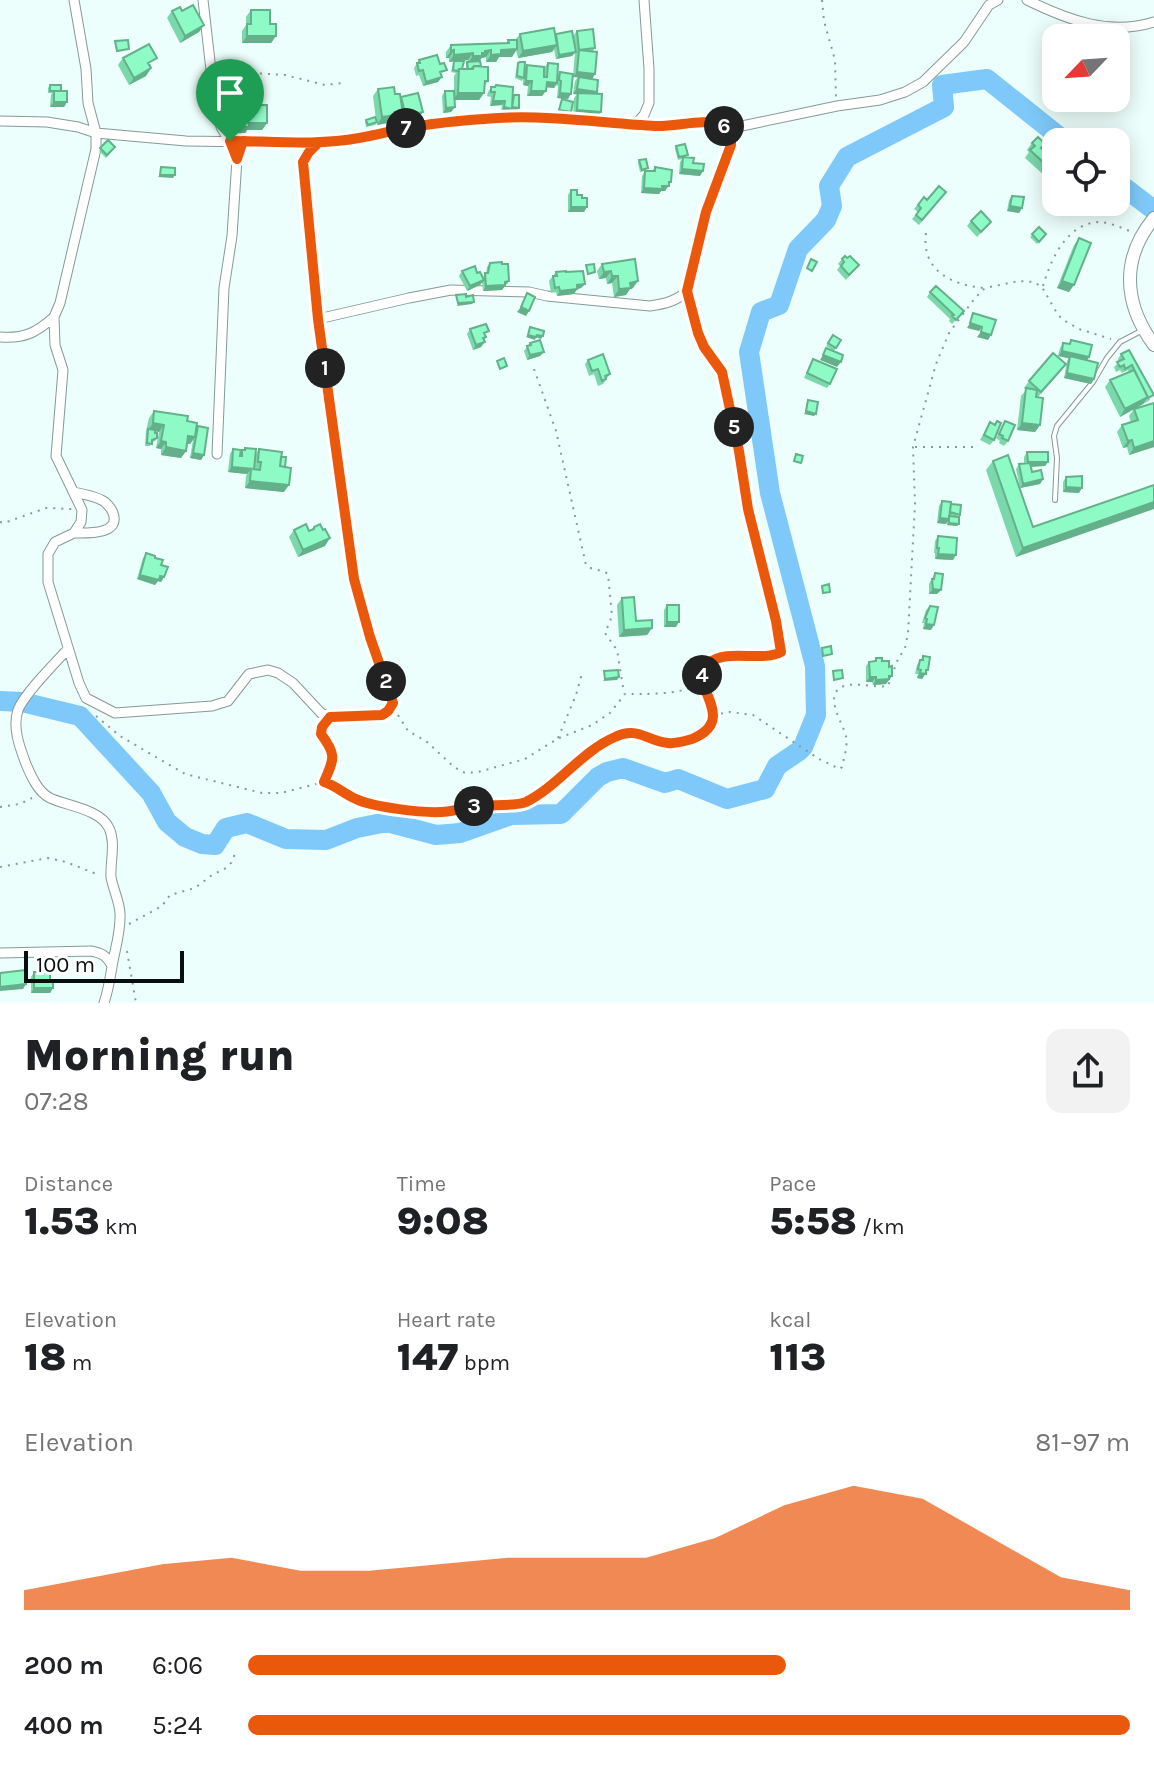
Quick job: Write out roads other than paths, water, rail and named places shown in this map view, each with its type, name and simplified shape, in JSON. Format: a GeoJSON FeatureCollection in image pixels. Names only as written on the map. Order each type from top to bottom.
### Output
{"type":"FeatureCollection","features":[{"type":"Feature","properties":{"kind":"main road"},"geometry":{"type":"LineString","coordinates":[[1153,219],[1141,234],[1132,256],[1129,277],[1132,301],[1143,330],[1154,345]]}},
{"type":"Feature","properties":{"kind":"street"},"geometry":{"type":"LineString","coordinates":[[74,0],[86,69],[88,103],[96,133],[96,149],[60,303],[54,317],[55,345],[63,370],[56,456],[82,510],[81,522],[74,533]]}},
{"type":"Feature","properties":{"kind":"street"},"geometry":{"type":"LineString","coordinates":[[203,0],[221,127],[237,159]]}},
{"type":"Feature","properties":{"kind":"street"},"geometry":{"type":"LineString","coordinates":[[635,125],[649,103],[644,0]]}},
{"type":"Feature","properties":{"kind":"street"},"geometry":{"type":"LineString","coordinates":[[318,319],[451,290],[529,292],[650,306],[682,297],[687,291],[706,212],[737,127],[880,100],[905,92],[923,82],[964,42],[989,5],[998,0]]}},
{"type":"Feature","properties":{"kind":"street"},"geometry":{"type":"LineString","coordinates":[[1027,0],[1064,18],[1085,23],[1126,29],[1154,22]]}},
{"type":"Feature","properties":{"kind":"street"},"geometry":{"type":"LineString","coordinates":[[0,121],[55,123],[96,133],[186,141],[318,143],[358,139],[416,127],[499,118],[550,118],[666,127],[720,124],[732,134]]}},
{"type":"Feature","properties":{"kind":"street"},"geometry":{"type":"LineString","coordinates":[[217,454],[224,288],[232,236],[237,159],[243,141]]}},
{"type":"Feature","properties":{"kind":"street"},"geometry":{"type":"LineString","coordinates":[[73,492],[104,501],[112,510],[114,521],[105,531],[74,533],[55,542],[48,554],[48,582],[86,698],[115,713],[212,706],[228,701],[249,674],[268,670],[293,683],[321,713],[330,717],[382,715],[388,711],[393,703],[354,579],[318,319],[303,162],[318,143]]}},
{"type":"Feature","properties":{"kind":"street"},"geometry":{"type":"LineString","coordinates":[[0,337],[36,332],[54,317]]}},
{"type":"Feature","properties":{"kind":"street"},"geometry":{"type":"LineString","coordinates":[[68,649],[22,702],[17,713],[17,729],[19,746],[32,779],[44,795],[89,812],[109,828],[111,879],[120,909],[120,932],[104,1003]]}},
{"type":"Feature","properties":{"kind":"street"},"geometry":{"type":"LineString","coordinates":[[0,953],[91,951],[107,957],[112,966]]}},
{"type":"Feature","properties":{"kind":"lane"},"geometry":{"type":"LineString","coordinates":[[1055,500],[1057,458],[1054,436],[1057,426],[1120,342],[1143,330]]}},
{"type":"Feature","properties":{"kind":"waterway"},"geometry":{"type":"LineString","coordinates":[[0,701],[22,702],[80,716],[151,793],[167,822],[185,837],[202,844],[215,845],[226,828],[247,823],[286,839],[326,840],[357,828],[387,822],[436,835],[460,833],[511,815],[561,814],[598,777],[623,768],[665,783],[678,779],[727,799],[765,789],[777,766],[803,747],[816,715],[815,666],[770,493],[749,352],[761,312],[779,305],[798,249],[826,220],[832,206],[829,186],[847,157],[944,107],[942,85],[987,79],[1048,128]]}},
{"type":"Feature","properties":{"kind":"waterway"},"geometry":{"type":"LineString","coordinates":[[1130,192],[1154,210]]}}]}
